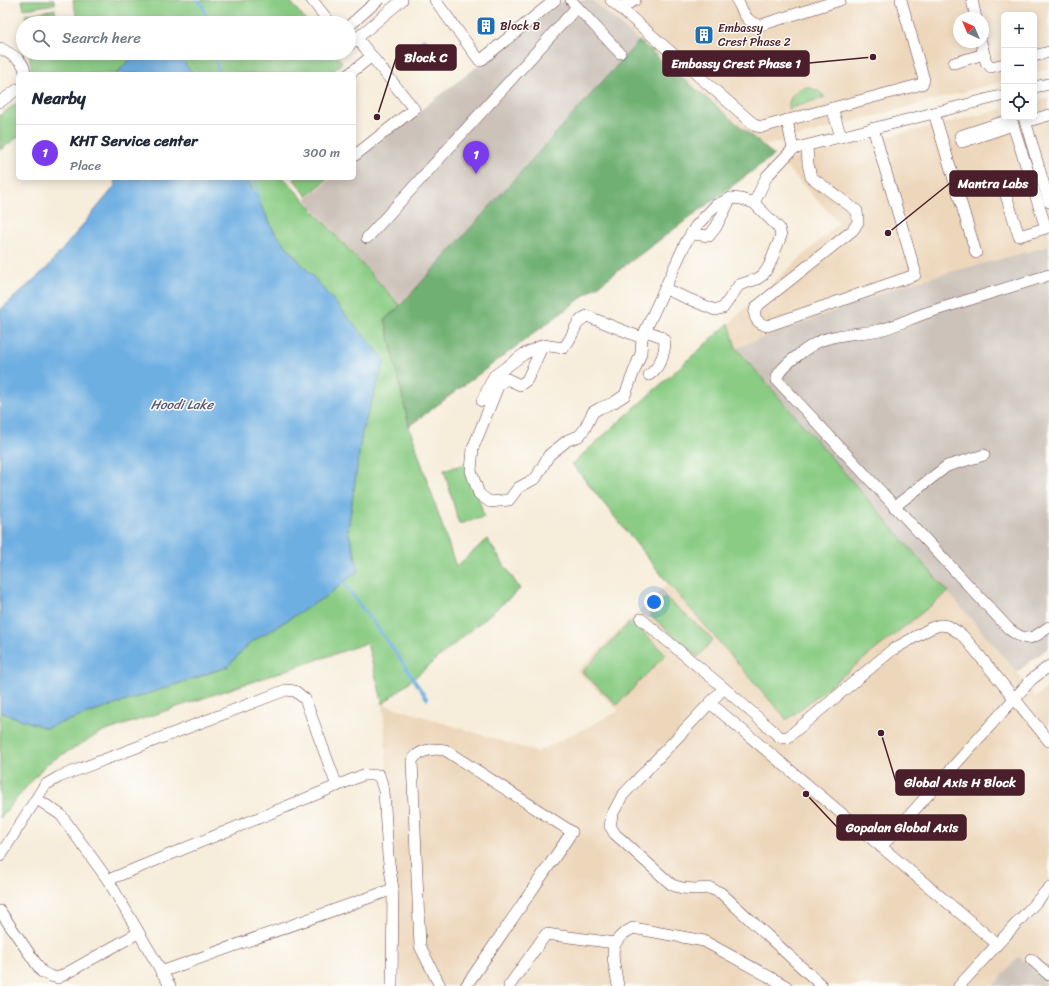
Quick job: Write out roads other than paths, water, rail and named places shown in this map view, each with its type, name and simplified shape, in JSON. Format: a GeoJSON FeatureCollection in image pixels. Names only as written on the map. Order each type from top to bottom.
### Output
{"type":"FeatureCollection","features":[{"type":"Feature","properties":{"kind":"street"},"geometry":{"type":"LineString","coordinates":[[312,0],[325,16]]}},
{"type":"Feature","properties":{"kind":"street"},"geometry":{"type":"LineString","coordinates":[[356,20],[378,0]]}},
{"type":"Feature","properties":{"kind":"street"},"geometry":{"type":"LineString","coordinates":[[435,0],[480,61],[555,0]]}},
{"type":"Feature","properties":{"kind":"street"},"geometry":{"type":"LineString","coordinates":[[615,3],[628,4],[635,0]]}},
{"type":"Feature","properties":{"kind":"street"},"geometry":{"type":"LineString","coordinates":[[737,0],[749,21],[755,25],[761,25],[840,0]]}},
{"type":"Feature","properties":{"kind":"street"},"geometry":{"type":"LineString","coordinates":[[615,3],[756,126],[762,127],[922,84],[924,80],[901,0]]}},
{"type":"Feature","properties":{"kind":"street"},"geometry":{"type":"LineString","coordinates":[[972,0],[975,12]]}},
{"type":"Feature","properties":{"kind":"street"},"geometry":{"type":"LineString","coordinates":[[356,38],[395,2]]}},
{"type":"Feature","properties":{"kind":"street"},"geometry":{"type":"LineString","coordinates":[[367,238],[574,4],[620,53]]}},
{"type":"Feature","properties":{"kind":"street"},"geometry":{"type":"LineString","coordinates":[[356,43],[372,56],[414,109],[356,154]]}},
{"type":"Feature","properties":{"kind":"street"},"geometry":{"type":"LineString","coordinates":[[0,48],[16,57]]}},
{"type":"Feature","properties":{"kind":"street"},"geometry":{"type":"LineString","coordinates":[[982,48],[986,62],[991,67],[1001,65]]}},
{"type":"Feature","properties":{"kind":"street"},"geometry":{"type":"LineString","coordinates":[[1037,55],[1049,52]]}},
{"type":"Feature","properties":{"kind":"street"},"geometry":{"type":"LineString","coordinates":[[954,62],[984,54]]}},
{"type":"Feature","properties":{"kind":"street"},"geometry":{"type":"LineString","coordinates":[[352,72],[372,56]]}},
{"type":"Feature","properties":{"kind":"street"},"geometry":{"type":"LineString","coordinates":[[20,60],[22,61],[25,72]]}},
{"type":"Feature","properties":{"kind":"street"},"geometry":{"type":"LineString","coordinates":[[1037,86],[1049,84]]}},
{"type":"Feature","properties":{"kind":"street"},"geometry":{"type":"LineString","coordinates":[[0,102],[16,91]]}},
{"type":"Feature","properties":{"kind":"street"},"geometry":{"type":"LineString","coordinates":[[754,203],[767,176],[794,149],[1001,96]]}},
{"type":"Feature","properties":{"kind":"street"},"geometry":{"type":"LineString","coordinates":[[832,108],[841,137]]}},
{"type":"Feature","properties":{"kind":"street"},"geometry":{"type":"LineString","coordinates":[[934,113],[976,252]]}},
{"type":"Feature","properties":{"kind":"street"},"geometry":{"type":"LineString","coordinates":[[1037,117],[1049,115]]}},
{"type":"Feature","properties":{"kind":"street"},"geometry":{"type":"LineString","coordinates":[[787,120],[794,149]]}},
{"type":"Feature","properties":{"kind":"street"},"geometry":{"type":"LineString","coordinates":[[1012,120],[1032,183],[1046,228],[1019,236],[1005,192],[1032,183]]}},
{"type":"Feature","properties":{"kind":"street"},"geometry":{"type":"LineString","coordinates":[[1024,120],[1049,202]]}},
{"type":"Feature","properties":{"kind":"street"},"geometry":{"type":"LineString","coordinates":[[807,146],[808,164],[811,177],[857,211],[858,222],[853,230],[756,307],[754,313],[755,317],[759,323],[767,326],[915,275],[916,271],[873,128]]}},
{"type":"Feature","properties":{"kind":"street"},"geometry":{"type":"LineString","coordinates":[[692,234],[709,236],[716,227],[731,198]]}},
{"type":"Feature","properties":{"kind":"street"},"geometry":{"type":"LineString","coordinates":[[543,345],[526,380],[520,385],[507,379],[500,384],[474,448],[471,471],[479,494],[490,502],[508,500],[518,488],[536,478],[549,455],[568,440],[579,436],[584,430],[593,412],[613,403],[625,395],[641,353],[644,334],[686,242],[696,226],[716,205],[731,198],[754,203],[779,228],[781,236],[769,266],[763,275],[757,279],[739,285],[723,308],[716,310],[665,289]]}},
{"type":"Feature","properties":{"kind":"street"},"geometry":{"type":"LineString","coordinates":[[1049,275],[881,329],[833,337],[820,341],[806,350],[778,373],[776,377],[777,380],[894,507],[1009,629],[1023,638],[1030,638],[1037,636],[1049,627]]}},
{"type":"Feature","properties":{"kind":"street"},"geometry":{"type":"LineString","coordinates":[[482,401],[494,376],[524,354],[543,345],[563,348],[568,342],[579,320],[587,316],[644,334],[660,336],[665,341],[665,349],[656,370],[649,375]]}},
{"type":"Feature","properties":{"kind":"street"},"geometry":{"type":"LineString","coordinates":[[894,507],[947,466],[984,455]]}},
{"type":"Feature","properties":{"kind":"street"},"geometry":{"type":"LineString","coordinates":[[641,619],[780,737],[787,738],[892,650],[931,628],[940,625],[948,626],[965,638],[1049,741]]}},
{"type":"Feature","properties":{"kind":"street"},"geometry":{"type":"LineString","coordinates":[[881,847],[1031,680],[1049,666]]}},
{"type":"Feature","properties":{"kind":"street"},"geometry":{"type":"LineString","coordinates":[[724,688],[622,796],[612,814],[610,826],[615,834],[672,885],[682,888],[710,888],[721,893],[822,986]]}},
{"type":"Feature","properties":{"kind":"street"},"geometry":{"type":"LineString","coordinates":[[0,856],[45,785],[59,776],[286,690],[296,691],[305,699],[337,786]]}},
{"type":"Feature","properties":{"kind":"street"},"geometry":{"type":"LineString","coordinates":[[710,703],[997,944]]}},
{"type":"Feature","properties":{"kind":"street"},"geometry":{"type":"LineString","coordinates":[[440,986],[420,946],[412,761],[415,756],[435,749],[445,750],[572,832],[466,986]]}},
{"type":"Feature","properties":{"kind":"street"},"geometry":{"type":"LineString","coordinates":[[108,880],[363,775],[379,775],[384,791],[388,856],[393,889],[392,986]]}},
{"type":"Feature","properties":{"kind":"street"},"geometry":{"type":"LineString","coordinates":[[37,799],[61,816],[108,880],[170,986]]}},
{"type":"Feature","properties":{"kind":"street"},"geometry":{"type":"LineString","coordinates":[[959,986],[1049,888]]}},
{"type":"Feature","properties":{"kind":"street"},"geometry":{"type":"LineString","coordinates":[[161,972],[393,889]]}},
{"type":"Feature","properties":{"kind":"street"},"geometry":{"type":"LineString","coordinates":[[0,912],[42,972],[58,978],[138,933]]}},
{"type":"Feature","properties":{"kind":"street"},"geometry":{"type":"LineString","coordinates":[[618,986],[612,949],[615,943],[625,932],[633,928],[704,941],[786,986]]}},
{"type":"Feature","properties":{"kind":"street"},"geometry":{"type":"LineString","coordinates":[[509,986],[546,934],[615,943]]}},
{"type":"Feature","properties":{"kind":"street"},"geometry":{"type":"LineString","coordinates":[[1031,958],[1049,975]]}},
{"type":"Feature","properties":{"kind":"water"},"geometry":{"type":"Polygon","coordinates":[[[424,38],[445,61],[438,65],[431,66],[426,62],[422,57],[418,45],[424,38]]]}},
{"type":"Feature","properties":{"kind":"water"},"geometry":{"type":"Polygon","coordinates":[[[129,60],[182,60],[191,72],[118,72],[129,60]]]}},
{"type":"Feature","properties":{"kind":"water","name":"Hoodi Lake"},"geometry":{"type":"Polygon","coordinates":[[[114,180],[248,180],[275,233],[385,360],[362,432],[348,530],[359,570],[328,595],[250,643],[227,667],[46,728],[0,712],[0,310],[47,268],[115,186],[114,180]]]}},
{"type":"Feature","properties":{"kind":"waterway"},"geometry":{"type":"LineString","coordinates":[[196,0],[203,5],[205,16]]}},
{"type":"Feature","properties":{"kind":"waterway"},"geometry":{"type":"LineString","coordinates":[[216,60],[219,72]]}},
{"type":"Feature","properties":{"kind":"waterway"},"geometry":{"type":"LineString","coordinates":[[255,180],[259,202]]}},
{"type":"Feature","properties":{"kind":"waterway"},"geometry":{"type":"LineString","coordinates":[[341,580],[394,650],[427,699]]}},
{"type":"Feature","properties":{"kind":"place","name":"Block B"},"geometry":{"type":"Point","coordinates":[486,26]}},
{"type":"Feature","properties":{"kind":"place","name":"Embassy Crest Phase 2"},"geometry":{"type":"Point","coordinates":[704,35]}},
{"type":"Feature","properties":{"kind":"place","name":"Embassy Crest Phase 1"},"geometry":{"type":"Point","coordinates":[873,57]}},
{"type":"Feature","properties":{"kind":"place","name":"Block C"},"geometry":{"type":"Point","coordinates":[377,117]}},
{"type":"Feature","properties":{"kind":"place","name":"KHT Service center"},"geometry":{"type":"Point","coordinates":[476,174]}},
{"type":"Feature","properties":{"kind":"place","name":"Mantra Labs"},"geometry":{"type":"Point","coordinates":[888,233]}},
{"type":"Feature","properties":{"kind":"place","name":"Global Axis H Block"},"geometry":{"type":"Point","coordinates":[881,733]}},
{"type":"Feature","properties":{"kind":"place","name":"Gopalan Global Axis"},"geometry":{"type":"Point","coordinates":[806,794]}}]}
